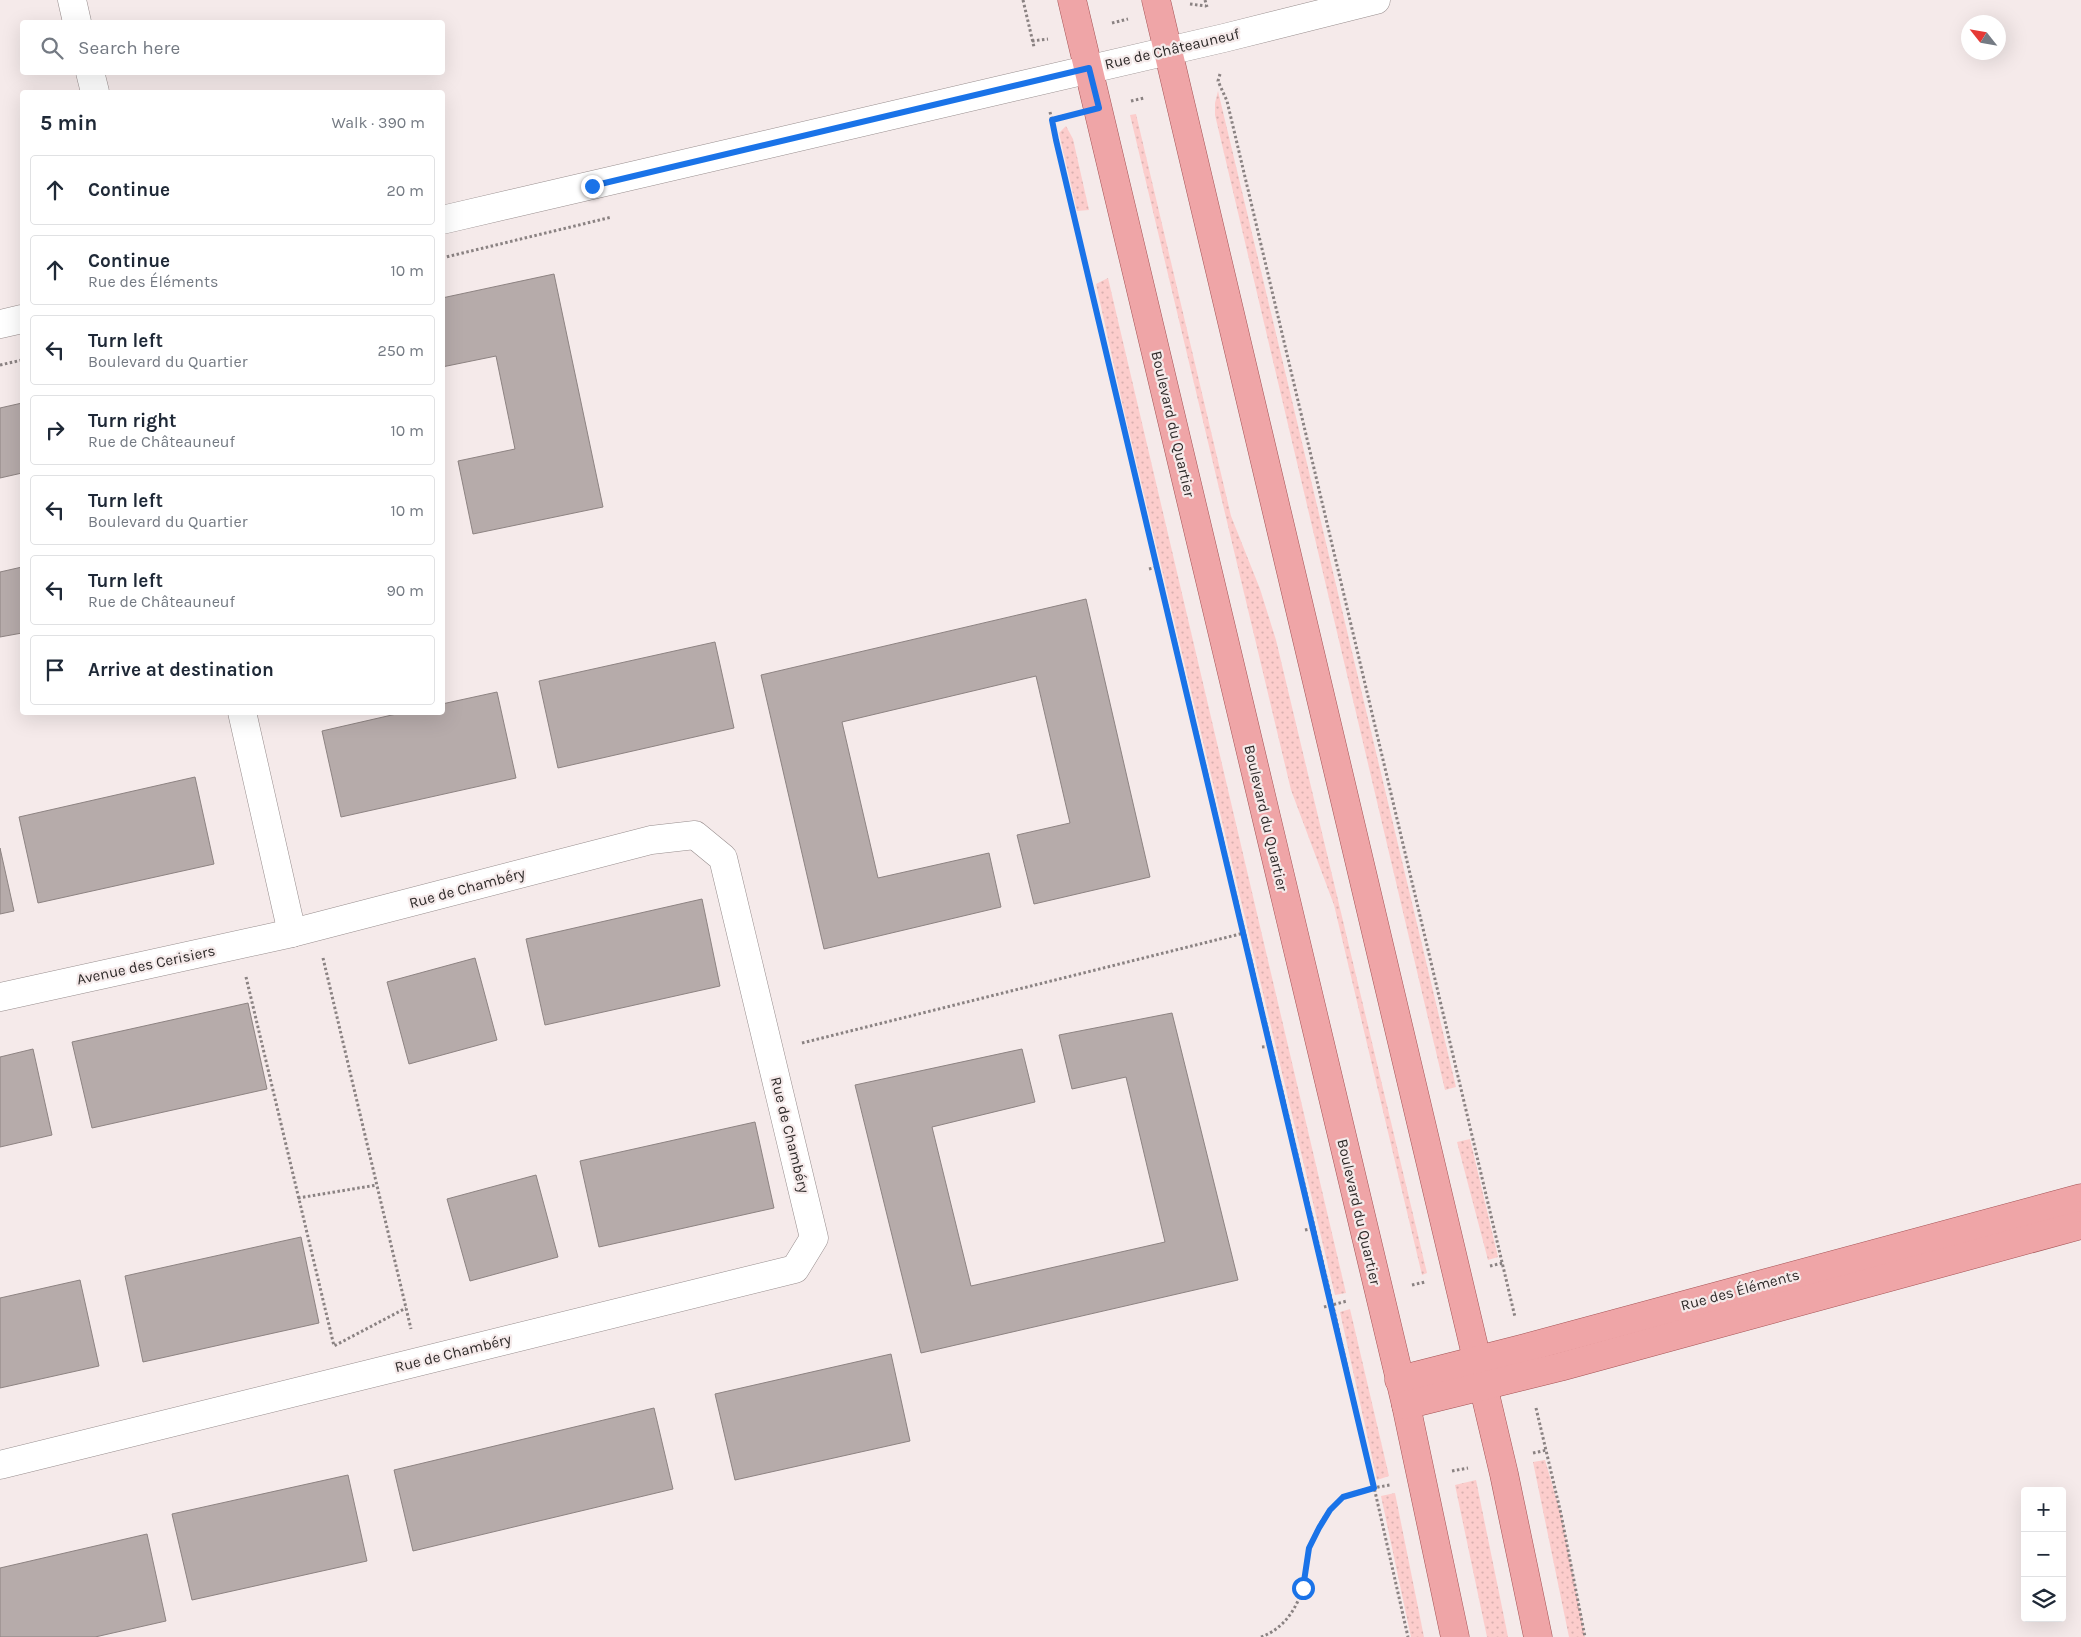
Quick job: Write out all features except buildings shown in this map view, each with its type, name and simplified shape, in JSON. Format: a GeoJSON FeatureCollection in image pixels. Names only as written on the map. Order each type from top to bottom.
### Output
{"type":"FeatureCollection","features":[{"type":"Feature","properties":{"kind":"main road","name":"Boulevard du Quartier"},"geometry":{"type":"LineString","coordinates":[[1072,0],[1403,1393],[1455,1637]]}},
{"type":"Feature","properties":{"kind":"main road"},"geometry":{"type":"LineString","coordinates":[[1157,6],[1504,1474],[1538,1637]]}},
{"type":"Feature","properties":{"kind":"main road","name":"Rue des Éléments"},"geometry":{"type":"LineString","coordinates":[[1403,1393],[1477,1360],[2081,1198]]}},
{"type":"Feature","properties":{"kind":"main road","name":"Rue des Éléments"},"geometry":{"type":"LineString","coordinates":[[1403,1393],[1483,1386],[1553,1369],[2081,1225]]}},
{"type":"Feature","properties":{"kind":"street"},"geometry":{"type":"LineString","coordinates":[[72,0],[77,20]]}},
{"type":"Feature","properties":{"kind":"street","name":"Rue de Châteauneuf"},"geometry":{"type":"LineString","coordinates":[[445,219],[1168,51],[1376,0]]}},
{"type":"Feature","properties":{"kind":"street"},"geometry":{"type":"LineString","coordinates":[[91,75],[94,90]]}},
{"type":"Feature","properties":{"kind":"street"},"geometry":{"type":"LineString","coordinates":[[0,324],[20,319]]}},
{"type":"Feature","properties":{"kind":"street"},"geometry":{"type":"LineString","coordinates":[[243,715],[292,933]]}},
{"type":"Feature","properties":{"kind":"street","name":"Rue de Chambéry"},"geometry":{"type":"LineString","coordinates":[[0,1465],[796,1269],[814,1238],[722,858],[696,836],[651,840],[292,933]]}},
{"type":"Feature","properties":{"kind":"street","name":"Avenue des Cerisiers"},"geometry":{"type":"LineString","coordinates":[[0,997],[292,933]]}},
{"type":"Feature","properties":{"kind":"path"},"geometry":{"type":"LineString","coordinates":[[1023,0],[1032,41],[1080,31],[1157,6],[1193,3],[1206,6],[1205,0]]}},
{"type":"Feature","properties":{"kind":"path"},"geometry":{"type":"LineString","coordinates":[[1408,1637],[1314,1228],[1052,120],[1218,81],[1228,101],[1510,1297]]}},
{"type":"Feature","properties":{"kind":"path"},"geometry":{"type":"LineString","coordinates":[[0,365],[20,360]]}},
{"type":"Feature","properties":{"kind":"path"},"geometry":{"type":"LineString","coordinates":[[1149,569],[1157,567]]}},
{"type":"Feature","properties":{"kind":"path"},"geometry":{"type":"LineString","coordinates":[[802,1043],[1244,933]]}},
{"type":"Feature","properties":{"kind":"path"},"geometry":{"type":"LineString","coordinates":[[322,957],[413,1338]]}},
{"type":"Feature","properties":{"kind":"path"},"geometry":{"type":"LineString","coordinates":[[244,967],[334,1346],[406,1308]]}},
{"type":"Feature","properties":{"kind":"path"},"geometry":{"type":"LineString","coordinates":[[1262,1047],[1271,1046]]}},
{"type":"Feature","properties":{"kind":"path"},"geometry":{"type":"LineString","coordinates":[[298,1198],[377,1185]]}},
{"type":"Feature","properties":{"kind":"path"},"geometry":{"type":"LineString","coordinates":[[1305,1230],[1314,1228]]}},
{"type":"Feature","properties":{"kind":"path"},"geometry":{"type":"LineString","coordinates":[[1488,1267],[1503,1263]]}},
{"type":"Feature","properties":{"kind":"path"},"geometry":{"type":"LineString","coordinates":[[1324,1307],[1349,1300]]}},
{"type":"Feature","properties":{"kind":"path"},"geometry":{"type":"LineString","coordinates":[[1542,1427],[1585,1637]]}},
{"type":"Feature","properties":{"kind":"path"},"geometry":{"type":"LineString","coordinates":[[1534,1453],[1547,1450]]}},
{"type":"Feature","properties":{"kind":"path"},"geometry":{"type":"LineString","coordinates":[[1451,1472],[1473,1466]]}},
{"type":"Feature","properties":{"kind":"path"},"geometry":{"type":"LineString","coordinates":[[1261,1637],[1280,1626],[1294,1609],[1303,1588],[1307,1558],[1314,1536],[1330,1510],[1343,1497],[1350,1494],[1390,1485]]}},
{"type":"Feature","properties":{"kind":"shaded area"},"geometry":{"type":"Polygon","coordinates":[[[1218,91],[1456,1087],[1445,1090],[1215,115],[1218,91]]]}},
{"type":"Feature","properties":{"kind":"shaded area"},"geometry":{"type":"Polygon","coordinates":[[[1136,114],[1231,516],[1260,589],[1276,640],[1427,1273],[1422,1275],[1334,905],[1291,790],[1130,115],[1136,114]]]}},
{"type":"Feature","properties":{"kind":"shaded area"},"geometry":{"type":"Polygon","coordinates":[[[1066,126],[1073,139],[1089,210],[1077,211],[1059,133],[1066,126]]]}},
{"type":"Feature","properties":{"kind":"shaded area"},"geometry":{"type":"Polygon","coordinates":[[[1108,278],[1346,1293],[1335,1295],[1122,402],[1096,284],[1108,278]]]}},
{"type":"Feature","properties":{"kind":"shaded area"},"geometry":{"type":"Polygon","coordinates":[[[1470,1139],[1498,1257],[1488,1260],[1457,1142],[1470,1139]]]}},
{"type":"Feature","properties":{"kind":"shaded area"},"geometry":{"type":"Polygon","coordinates":[[[1350,1309],[1389,1476],[1377,1480],[1340,1312],[1350,1309]]]}},
{"type":"Feature","properties":{"kind":"shaded area"},"geometry":{"type":"Polygon","coordinates":[[[1545,1460],[1561,1514],[1585,1637],[1569,1637],[1533,1462],[1545,1460]]]}},
{"type":"Feature","properties":{"kind":"shaded area"},"geometry":{"type":"Polygon","coordinates":[[[1476,1480],[1508,1637],[1487,1637],[1455,1485],[1476,1480]]]}},
{"type":"Feature","properties":{"kind":"shaded area"},"geometry":{"type":"Polygon","coordinates":[[[1395,1493],[1424,1637],[1411,1637],[1381,1496],[1395,1493]]]}},
{"type":"Feature","properties":{"kind":"route"},"geometry":{"type":"LineString","coordinates":[[592,186],[1089,68],[1099,108],[1064,115],[1052,120],[1056,140],[1335,1315],[1374,1488],[1343,1497],[1330,1510],[1309,1548],[1303,1588]]}}]}
